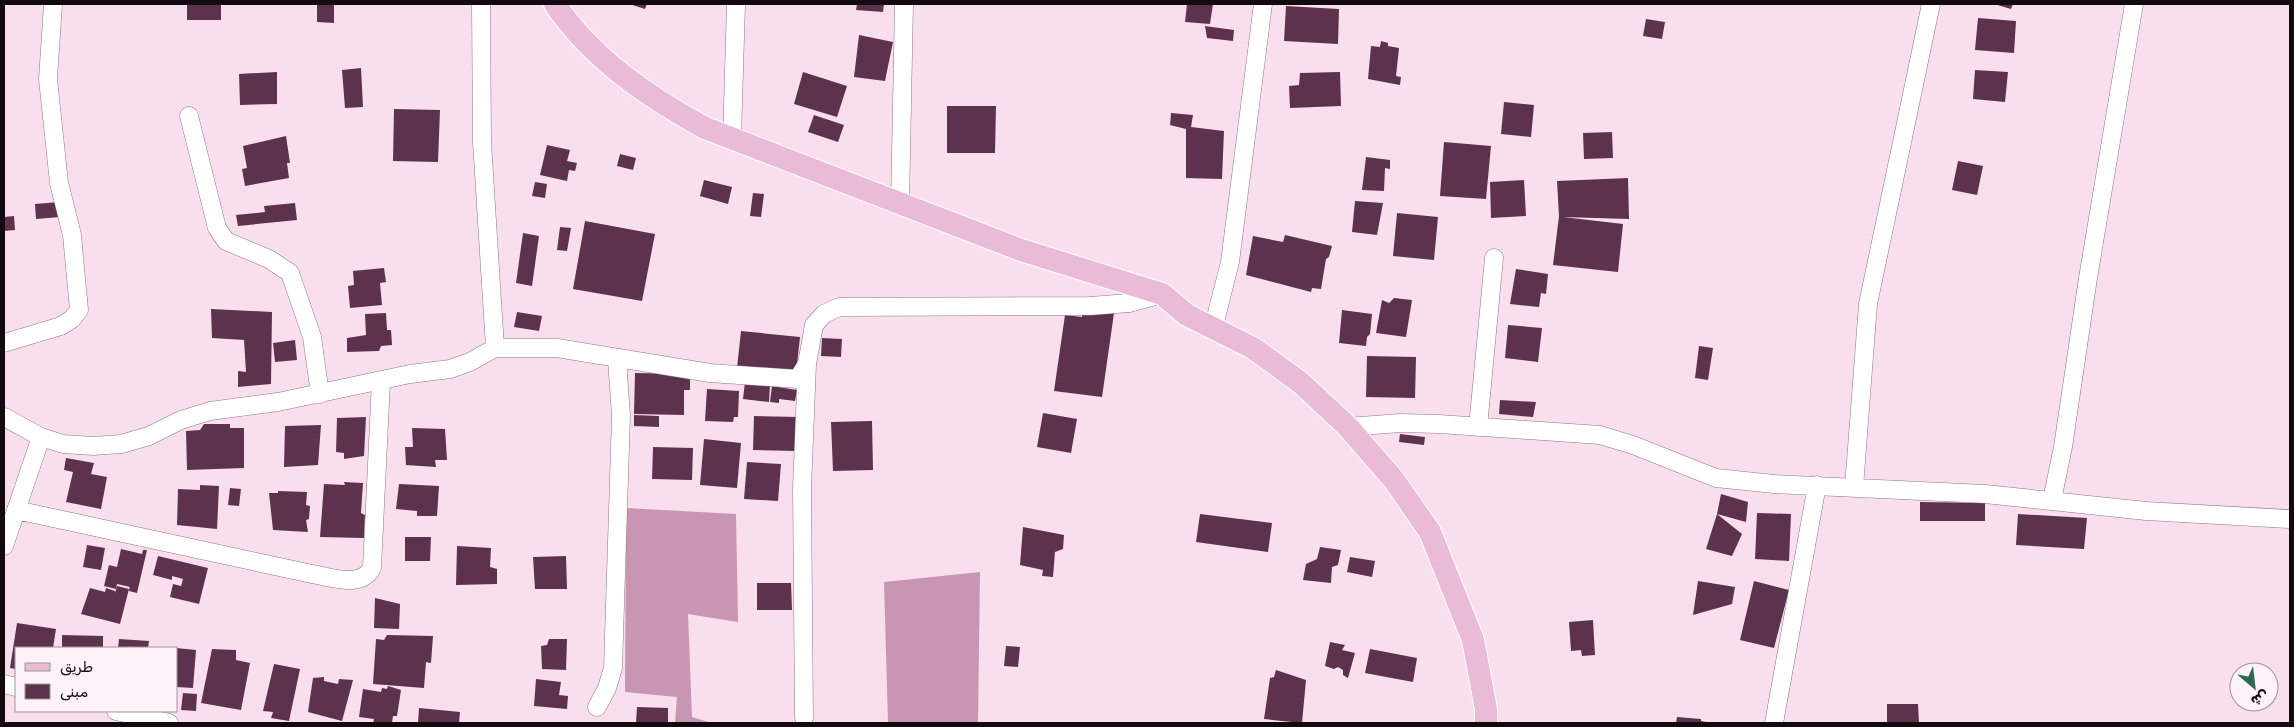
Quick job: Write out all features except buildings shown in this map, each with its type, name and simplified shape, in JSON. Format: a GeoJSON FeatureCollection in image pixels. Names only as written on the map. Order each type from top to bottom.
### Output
{"type":"FeatureCollection","features":[{"type":"Feature","properties":{"kind":"main road"},"geometry":{"type":"LineString","coordinates":[[555,4],[585,40],[626,78],[662,104],[705,128],[1021,250],[1162,294],[1187,315],[1253,348],[1301,382],[1348,426],[1394,480],[1430,532],[1473,640],[1486,709],[1486,723]]}},
{"type":"Feature","properties":{"kind":"street"},"geometry":{"type":"LineString","coordinates":[[4,343],[61,326],[72,320],[79,310],[72,235],[59,183],[48,79],[53,4]]}},
{"type":"Feature","properties":{"kind":"street"},"geometry":{"type":"LineString","coordinates":[[481,4],[482,142],[495,348]]}},
{"type":"Feature","properties":{"kind":"street"},"geometry":{"type":"LineString","coordinates":[[732,138],[736,4]]}},
{"type":"Feature","properties":{"kind":"street"},"geometry":{"type":"LineString","coordinates":[[900,204],[904,4]]}},
{"type":"Feature","properties":{"kind":"street"},"geometry":{"type":"LineString","coordinates":[[1214,329],[1230,262],[1263,4]]}},
{"type":"Feature","properties":{"kind":"street"},"geometry":{"type":"LineString","coordinates":[[1854,487],[1868,304],[1931,4]]}},
{"type":"Feature","properties":{"kind":"street"},"geometry":{"type":"LineString","coordinates":[[2052,500],[2064,447],[2088,278],[2134,4]]}},
{"type":"Feature","properties":{"kind":"street"},"geometry":{"type":"LineString","coordinates":[[189,116],[217,228],[226,240],[268,259],[290,273],[312,337],[320,394]]}},
{"type":"Feature","properties":{"kind":"street"},"geometry":{"type":"LineString","coordinates":[[1478,427],[1494,258]]}},
{"type":"Feature","properties":{"kind":"street"},"geometry":{"type":"LineString","coordinates":[[804,718],[802,488],[807,364],[814,326],[824,314],[839,307],[1090,306],[1129,303],[1162,294]]}},
{"type":"Feature","properties":{"kind":"street"},"geometry":{"type":"LineString","coordinates":[[4,417],[41,437],[64,444],[92,446],[122,444],[149,436],[181,420],[210,412],[320,394],[450,369],[470,362],[495,348],[557,348],[710,374],[798,379],[807,364]]}},
{"type":"Feature","properties":{"kind":"street"},"geometry":{"type":"LineString","coordinates":[[597,707],[607,688],[613,668],[621,416],[616,359]]}},
{"type":"Feature","properties":{"kind":"street"},"geometry":{"type":"LineString","coordinates":[[16,510],[312,574],[356,581],[367,576],[372,568],[380,381]]}},
{"type":"Feature","properties":{"kind":"street"},"geometry":{"type":"LineString","coordinates":[[1348,426],[1400,423],[1600,435],[1633,445],[1716,478],[1986,494],[2146,511],[2290,519]]}},
{"type":"Feature","properties":{"kind":"street"},"geometry":{"type":"LineString","coordinates":[[4,546],[41,437]]}},
{"type":"Feature","properties":{"kind":"street"},"geometry":{"type":"LineString","coordinates":[[1774,723],[1817,485]]}},
{"type":"Feature","properties":{"kind":"street"},"geometry":{"type":"LineString","coordinates":[[120,712],[169,723]]}},
{"type":"Feature","properties":{"kind":"shaded area"},"geometry":{"type":"Polygon","coordinates":[[[626,508],[736,514],[738,622],[688,614],[692,717],[712,723],[675,723],[677,697],[625,692],[626,508]]]}},
{"type":"Feature","properties":{"kind":"shaded area"},"geometry":{"type":"Polygon","coordinates":[[[980,572],[978,723],[888,723],[884,582],[980,572]]]}}]}
